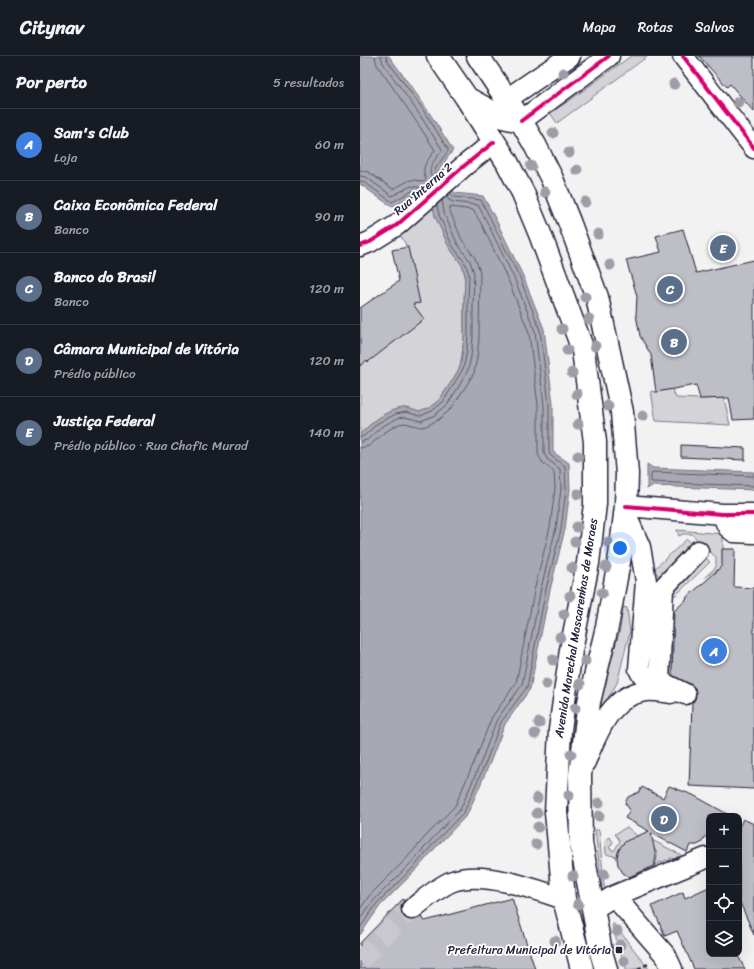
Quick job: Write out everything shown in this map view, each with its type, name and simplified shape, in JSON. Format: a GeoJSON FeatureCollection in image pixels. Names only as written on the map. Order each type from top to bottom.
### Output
{"type":"FeatureCollection","features":[{"type":"Feature","properties":{"kind":"main road","name":"Avenida Marechal Mascarenhas de Moraes"},"geometry":{"type":"LineString","coordinates":[[438,56],[507,162],[520,187],[540,234],[583,350],[595,442],[595,504],[588,563],[571,650],[560,730],[556,812],[564,899],[582,969]]}},
{"type":"Feature","properties":{"kind":"main road","name":"Avenida Marechal Mascarenhas de Moraes"},"geometry":{"type":"LineString","coordinates":[[478,56],[521,121],[552,179],[597,297],[622,412],[627,474],[626,510],[620,556],[607,627],[589,702],[580,775],[581,843],[601,952],[606,969]]}},
{"type":"Feature","properties":{"kind":"main road"},"geometry":{"type":"LineString","coordinates":[[466,97],[503,117],[521,121]]}},
{"type":"Feature","properties":{"kind":"main road"},"geometry":{"type":"LineString","coordinates":[[595,468],[609,490],[626,510]]}},
{"type":"Feature","properties":{"kind":"street"},"geometry":{"type":"LineString","coordinates":[[507,99],[570,56]]}},
{"type":"Feature","properties":{"kind":"street"},"geometry":{"type":"LineString","coordinates":[[521,121],[609,56]]}},
{"type":"Feature","properties":{"kind":"street"},"geometry":{"type":"LineString","coordinates":[[682,56],[754,148]]}},
{"type":"Feature","properties":{"kind":"street","name":"Rua Interna 2"},"geometry":{"type":"LineString","coordinates":[[363,240],[397,225],[464,166],[494,142]]}},
{"type":"Feature","properties":{"kind":"street"},"geometry":{"type":"LineString","coordinates":[[580,775],[600,727],[622,700],[635,693],[647,691],[685,694],[659,681],[644,676],[639,669],[646,581],[640,547],[626,510],[754,514]]}},
{"type":"Feature","properties":{"kind":"street"},"geometry":{"type":"LineString","coordinates":[[722,514],[728,527],[734,532],[754,533]]}},
{"type":"Feature","properties":{"kind":"street"},"geometry":{"type":"LineString","coordinates":[[659,681],[663,588],[698,551]]}},
{"type":"Feature","properties":{"kind":"street"},"geometry":{"type":"LineString","coordinates":[[593,909],[614,896],[706,858]]}},
{"type":"Feature","properties":{"kind":"street"},"geometry":{"type":"LineString","coordinates":[[412,909],[452,881],[467,878],[496,880],[536,889],[564,899]]}},
{"type":"Feature","properties":{"kind":"street"},"geometry":{"type":"LineString","coordinates":[[614,896],[666,956],[672,969]]}},
{"type":"Feature","properties":{"kind":"shaded area"},"geometry":{"type":"Polygon","coordinates":[[[631,56],[648,56],[557,123],[550,113],[631,56]]]}},
{"type":"Feature","properties":{"kind":"shaded area"},"geometry":{"type":"Polygon","coordinates":[[[433,199],[435,216],[449,247],[462,265],[465,275],[464,337],[460,367],[439,400],[429,408],[420,412],[408,408],[391,411],[369,425],[360,434],[360,355],[410,301],[412,266],[405,243],[400,235],[433,199]]]}},
{"type":"Feature","properties":{"kind":"shaded area"},"geometry":{"type":"Polygon","coordinates":[[[672,389],[676,398],[724,398],[730,425],[656,421],[651,391],[656,392],[672,389]]]}},
{"type":"Feature","properties":{"kind":"shaded area"},"geometry":{"type":"Polygon","coordinates":[[[677,530],[723,534],[723,567],[704,578],[716,567],[716,557],[692,534],[683,534],[679,536],[677,530]]]}},
{"type":"Feature","properties":{"kind":"shaded area"},"geometry":{"type":"Polygon","coordinates":[[[687,539],[695,546],[661,578],[653,570],[687,539]]]}},
{"type":"Feature","properties":{"kind":"shaded area"},"geometry":{"type":"Polygon","coordinates":[[[703,555],[710,562],[676,595],[664,595],[703,555]]]}},
{"type":"Feature","properties":{"kind":"shaded area"},"geometry":{"type":"Polygon","coordinates":[[[623,607],[627,608],[630,631],[617,683],[604,705],[603,711],[597,710],[620,630],[623,607]]]}},
{"type":"Feature","properties":{"kind":"shaded area"},"geometry":{"type":"Polygon","coordinates":[[[627,827],[642,840],[625,843],[620,847],[617,857],[606,854],[605,841],[610,837],[613,842],[609,848],[614,851],[620,841],[615,834],[627,827]]]}},
{"type":"Feature","properties":{"kind":"shaded area"},"geometry":{"type":"Polygon","coordinates":[[[595,830],[599,830],[604,885],[607,895],[603,896],[595,830]]]}},
{"type":"Feature","properties":{"kind":"shaded area"},"geometry":{"type":"Polygon","coordinates":[[[650,839],[689,859],[687,860],[677,856],[676,859],[670,858],[670,861],[665,860],[664,863],[659,862],[656,871],[651,873],[655,866],[657,857],[656,851],[649,843],[650,839]]]}},
{"type":"Feature","properties":{"kind":"shaded area"},"geometry":{"type":"Polygon","coordinates":[[[613,924],[649,969],[626,969],[612,926],[613,924]]]}},
{"type":"Feature","properties":{"kind":"water"},"geometry":{"type":"Polygon","coordinates":[[[360,56],[389,56],[425,106],[453,150],[438,171],[455,193],[483,196],[495,218],[523,276],[544,329],[553,404],[553,452],[569,463],[570,489],[565,529],[550,590],[530,689],[505,724],[467,815],[380,906],[360,935],[360,434],[369,425],[391,411],[408,408],[420,412],[429,408],[439,400],[452,381],[460,367],[462,356],[464,337],[465,275],[462,265],[449,247],[435,216],[432,202],[433,199],[414,195],[392,207],[360,184],[360,56]]]}},
{"type":"Feature","properties":{"kind":"water"},"geometry":{"type":"Polygon","coordinates":[[[647,464],[653,468],[754,472],[754,490],[652,486],[647,489],[647,464]]]}},
{"type":"Feature","properties":{"kind":"building"},"geometry":{"type":"Polygon","coordinates":[[[699,56],[754,56],[754,112],[730,84],[727,87],[699,56]]]}},
{"type":"Feature","properties":{"kind":"building"},"geometry":{"type":"Polygon","coordinates":[[[683,229],[696,273],[754,260],[754,419],[733,420],[729,398],[700,399],[696,385],[656,392],[651,355],[640,336],[636,315],[637,296],[626,260],[661,252],[656,236],[683,229]]]}},
{"type":"Feature","properties":{"kind":"building"},"geometry":{"type":"Polygon","coordinates":[[[408,247],[420,303],[413,304],[424,319],[368,362],[367,360],[360,366],[360,308],[399,281],[392,250],[408,247]]]}},
{"type":"Feature","properties":{"kind":"building"},"geometry":{"type":"Polygon","coordinates":[[[681,445],[745,448],[745,460],[681,457],[681,445]]]}},
{"type":"Feature","properties":{"kind":"building"},"geometry":{"type":"Polygon","coordinates":[[[722,549],[735,549],[734,587],[754,588],[754,789],[689,786],[692,703],[695,699],[696,693],[695,688],[690,684],[672,675],[674,611],[722,565],[722,549]]]}},
{"type":"Feature","properties":{"kind":"building"},"geometry":{"type":"Polygon","coordinates":[[[669,786],[693,795],[726,813],[706,813],[706,836],[701,843],[697,845],[690,845],[687,852],[651,833],[656,857],[654,866],[629,877],[623,873],[618,865],[618,852],[626,841],[649,831],[625,818],[630,810],[625,803],[628,797],[639,792],[642,787],[663,798],[669,786]]]}},
{"type":"Feature","properties":{"kind":"building"},"geometry":{"type":"Polygon","coordinates":[[[743,819],[754,824],[754,935],[742,907],[743,819]]]}},
{"type":"Feature","properties":{"kind":"building"},"geometry":{"type":"Polygon","coordinates":[[[706,888],[706,957],[739,957],[745,969],[694,969],[677,931],[665,936],[652,906],[683,892],[685,898],[706,888]]]}},
{"type":"Feature","properties":{"kind":"building"},"geometry":{"type":"Polygon","coordinates":[[[512,898],[535,969],[360,969],[360,943],[403,899],[404,901],[401,905],[401,910],[403,916],[407,919],[413,920],[421,917],[425,921],[512,898]]]}},
{"type":"Feature","properties":{"kind":"tunnel"},"geometry":{"type":"LineString","coordinates":[[360,961],[398,921],[412,909]]}},
{"type":"Feature","properties":{"kind":"cycle path"},"geometry":{"type":"LineString","coordinates":[[521,121],[609,56]]}},
{"type":"Feature","properties":{"kind":"cycle path"},"geometry":{"type":"LineString","coordinates":[[683,56],[754,148]]}},
{"type":"Feature","properties":{"kind":"cycle path"},"geometry":{"type":"LineString","coordinates":[[360,246],[370,242],[397,225],[464,166],[494,142]]}},
{"type":"Feature","properties":{"kind":"cycle path"},"geometry":{"type":"LineString","coordinates":[[626,506],[722,514],[754,514]]}},
{"type":"Feature","properties":{"kind":"place","name":"Justiça Federal"},"geometry":{"type":"Point","coordinates":[723,248]}},
{"type":"Feature","properties":{"kind":"place","name":"Banco do Brasil"},"geometry":{"type":"Point","coordinates":[670,289]}},
{"type":"Feature","properties":{"kind":"place","name":"Caixa Econômica Federal"},"geometry":{"type":"Point","coordinates":[674,342]}},
{"type":"Feature","properties":{"kind":"place","name":"Sam's Club"},"geometry":{"type":"Point","coordinates":[714,651]}},
{"type":"Feature","properties":{"kind":"place","name":"Câmara Municipal de Vitória"},"geometry":{"type":"Point","coordinates":[664,819]}},
{"type":"Feature","properties":{"kind":"place","name":"Prefeitura Municipal de Vitória"},"geometry":{"type":"Point","coordinates":[619,950]}}]}
